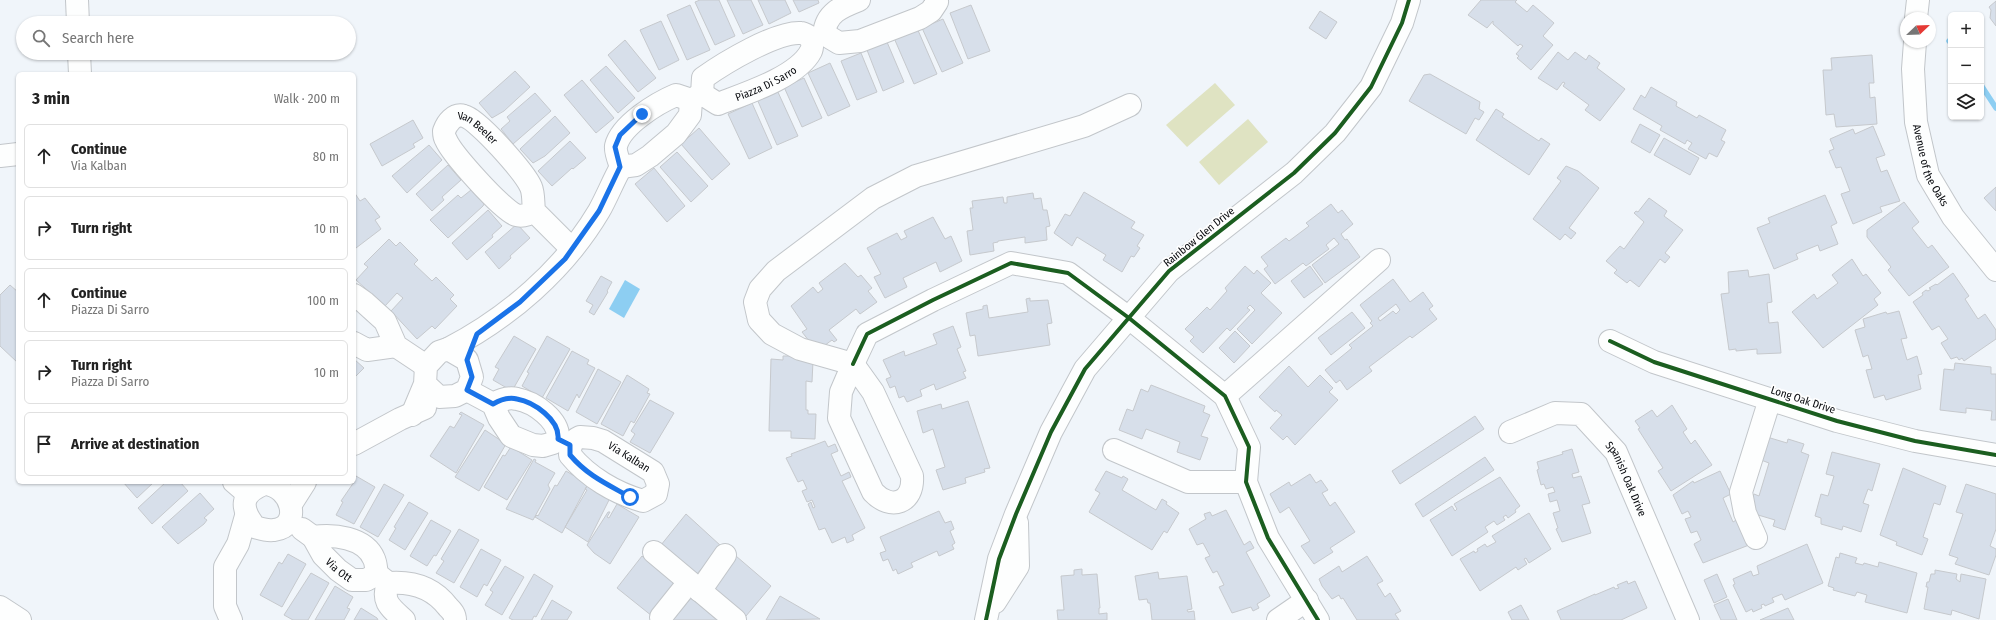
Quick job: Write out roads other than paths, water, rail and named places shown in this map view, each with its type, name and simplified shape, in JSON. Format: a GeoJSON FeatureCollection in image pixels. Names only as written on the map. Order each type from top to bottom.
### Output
{"type":"FeatureCollection","features":[{"type":"Feature","properties":{"kind":"street"},"geometry":{"type":"LineString","coordinates":[[77,0],[78,16]]}},
{"type":"Feature","properties":{"kind":"street","name":"Piazza Di Sarro"},"geometry":{"type":"LineString","coordinates":[[620,167],[615,147],[620,135],[642,114],[662,100],[676,95],[697,97],[718,104],[746,94],[790,73],[807,58],[825,22],[834,12],[859,0]]}},
{"type":"Feature","properties":{"kind":"street"},"geometry":{"type":"LineString","coordinates":[[412,415],[426,375],[439,352],[448,350],[477,334],[520,302],[565,259],[599,211],[620,167],[636,165],[650,156],[676,134],[690,115],[703,78],[719,66],[760,44],[785,34],[803,33],[818,36],[838,43],[860,41],[920,18],[931,11],[937,2],[936,0]]}},
{"type":"Feature","properties":{"kind":"street","name":"Rainbow Glen Drive"},"geometry":{"type":"LineString","coordinates":[[987,616],[1018,566],[1016,514],[1051,432],[1085,369],[1169,271],[1294,173],[1335,133],[1371,86],[1402,23],[1409,0]]}},
{"type":"Feature","properties":{"kind":"street"},"geometry":{"type":"LineString","coordinates":[[1917,12],[1918,0]]}},
{"type":"Feature","properties":{"kind":"street","name":"Avenue of the Oaks"},"geometry":{"type":"LineString","coordinates":[[1915,48],[1913,69],[1916,122],[1928,175],[1953,217],[1996,270]]}},
{"type":"Feature","properties":{"kind":"street"},"geometry":{"type":"LineString","coordinates":[[79,60],[80,72]]}},
{"type":"Feature","properties":{"kind":"street"},"geometry":{"type":"LineString","coordinates":[[1130,105],[1084,126],[916,176],[873,198],[776,271],[760,289],[755,302],[759,320],[772,334],[800,349],[853,364],[874,392],[912,476],[913,486],[908,496],[900,502],[890,503],[880,500],[873,492],[839,418],[841,392],[853,364],[867,334],[933,300],[1011,263],[1068,273],[1129,318],[1224,396],[1249,447],[1246,482],[1268,538],[1318,620]]}},
{"type":"Feature","properties":{"kind":"street","name":"Van Beeler"},"geometry":{"type":"LineString","coordinates":[[455,116],[464,116],[480,126],[522,172],[532,188],[534,211],[527,216],[516,215],[503,206],[476,178],[446,140],[444,131],[447,124],[455,116]]}},
{"type":"Feature","properties":{"kind":"street"},"geometry":{"type":"LineString","coordinates":[[0,156],[16,154]]}},
{"type":"Feature","properties":{"kind":"street"},"geometry":{"type":"LineString","coordinates":[[534,211],[572,249]]}},
{"type":"Feature","properties":{"kind":"street"},"geometry":{"type":"LineString","coordinates":[[1224,396],[1378,260]]}},
{"type":"Feature","properties":{"kind":"street"},"geometry":{"type":"LineString","coordinates":[[356,296],[385,321],[396,346],[426,375],[439,397],[446,398]]}},
{"type":"Feature","properties":{"kind":"street"},"geometry":{"type":"LineString","coordinates":[[356,443],[400,419],[467,390],[472,377],[467,360],[477,334]]}},
{"type":"Feature","properties":{"kind":"street","name":"Long Oak Drive"},"geometry":{"type":"LineString","coordinates":[[1610,341],[1654,362],[1837,421],[1914,441],[1996,455]]}},
{"type":"Feature","properties":{"kind":"street"},"geometry":{"type":"LineString","coordinates":[[356,344],[367,350],[396,346]]}},
{"type":"Feature","properties":{"kind":"street"},"geometry":{"type":"LineString","coordinates":[[448,350],[467,360]]}},
{"type":"Feature","properties":{"kind":"street"},"geometry":{"type":"LineString","coordinates":[[467,390],[493,404],[499,418],[511,436],[532,445],[543,446],[564,442],[558,432],[554,420],[526,402],[517,399],[510,399],[493,404]]}},
{"type":"Feature","properties":{"kind":"street"},"geometry":{"type":"LineString","coordinates":[[1756,538],[1745,513],[1741,492],[1770,399]]}},
{"type":"Feature","properties":{"kind":"street","name":"Spanish Oak Drive"},"geometry":{"type":"LineString","coordinates":[[1510,432],[1555,413],[1581,414],[1616,452],[1688,620]]}},
{"type":"Feature","properties":{"kind":"street"},"geometry":{"type":"LineString","coordinates":[[1114,450],[1188,482],[1246,482]]}},
{"type":"Feature","properties":{"kind":"street"},"geometry":{"type":"LineString","coordinates":[[270,484],[241,488],[246,516],[255,527],[275,530],[283,526],[304,484]]}},
{"type":"Feature","properties":{"kind":"street"},"geometry":{"type":"LineString","coordinates":[[277,484],[283,490],[290,512]]}},
{"type":"Feature","properties":{"kind":"street","name":"Via Ott"},"geometry":{"type":"LineString","coordinates":[[290,512],[313,537],[323,555],[338,570],[352,580],[382,578],[422,585],[442,598],[455,616],[455,620]]}},
{"type":"Feature","properties":{"kind":"street"},"geometry":{"type":"LineString","coordinates":[[230,620],[225,606],[225,567],[238,544],[246,516]]}},
{"type":"Feature","properties":{"kind":"street"},"geometry":{"type":"LineString","coordinates":[[238,544],[264,529]]}},
{"type":"Feature","properties":{"kind":"street"},"geometry":{"type":"LineString","coordinates":[[313,537],[325,535],[341,537],[355,541],[366,548],[374,558],[382,578],[384,593],[389,606],[404,620]]}},
{"type":"Feature","properties":{"kind":"street"},"geometry":{"type":"LineString","coordinates":[[654,552],[735,620]]}},
{"type":"Feature","properties":{"kind":"street"},"geometry":{"type":"LineString","coordinates":[[661,617],[695,586],[725,555]]}},
{"type":"Feature","properties":{"kind":"street"},"geometry":{"type":"LineString","coordinates":[[1278,620],[1307,600]]}},
{"type":"Feature","properties":{"kind":"street"},"geometry":{"type":"LineString","coordinates":[[0,607],[20,620]]}},
{"type":"Feature","properties":{"kind":"water"},"geometry":{"type":"Polygon","coordinates":[[[625,280],[640,289],[624,318],[609,309],[625,280]]]}},
{"type":"Feature","properties":{"kind":"waterway"},"geometry":{"type":"LineString","coordinates":[[1984,90],[1996,108]]}}]}
